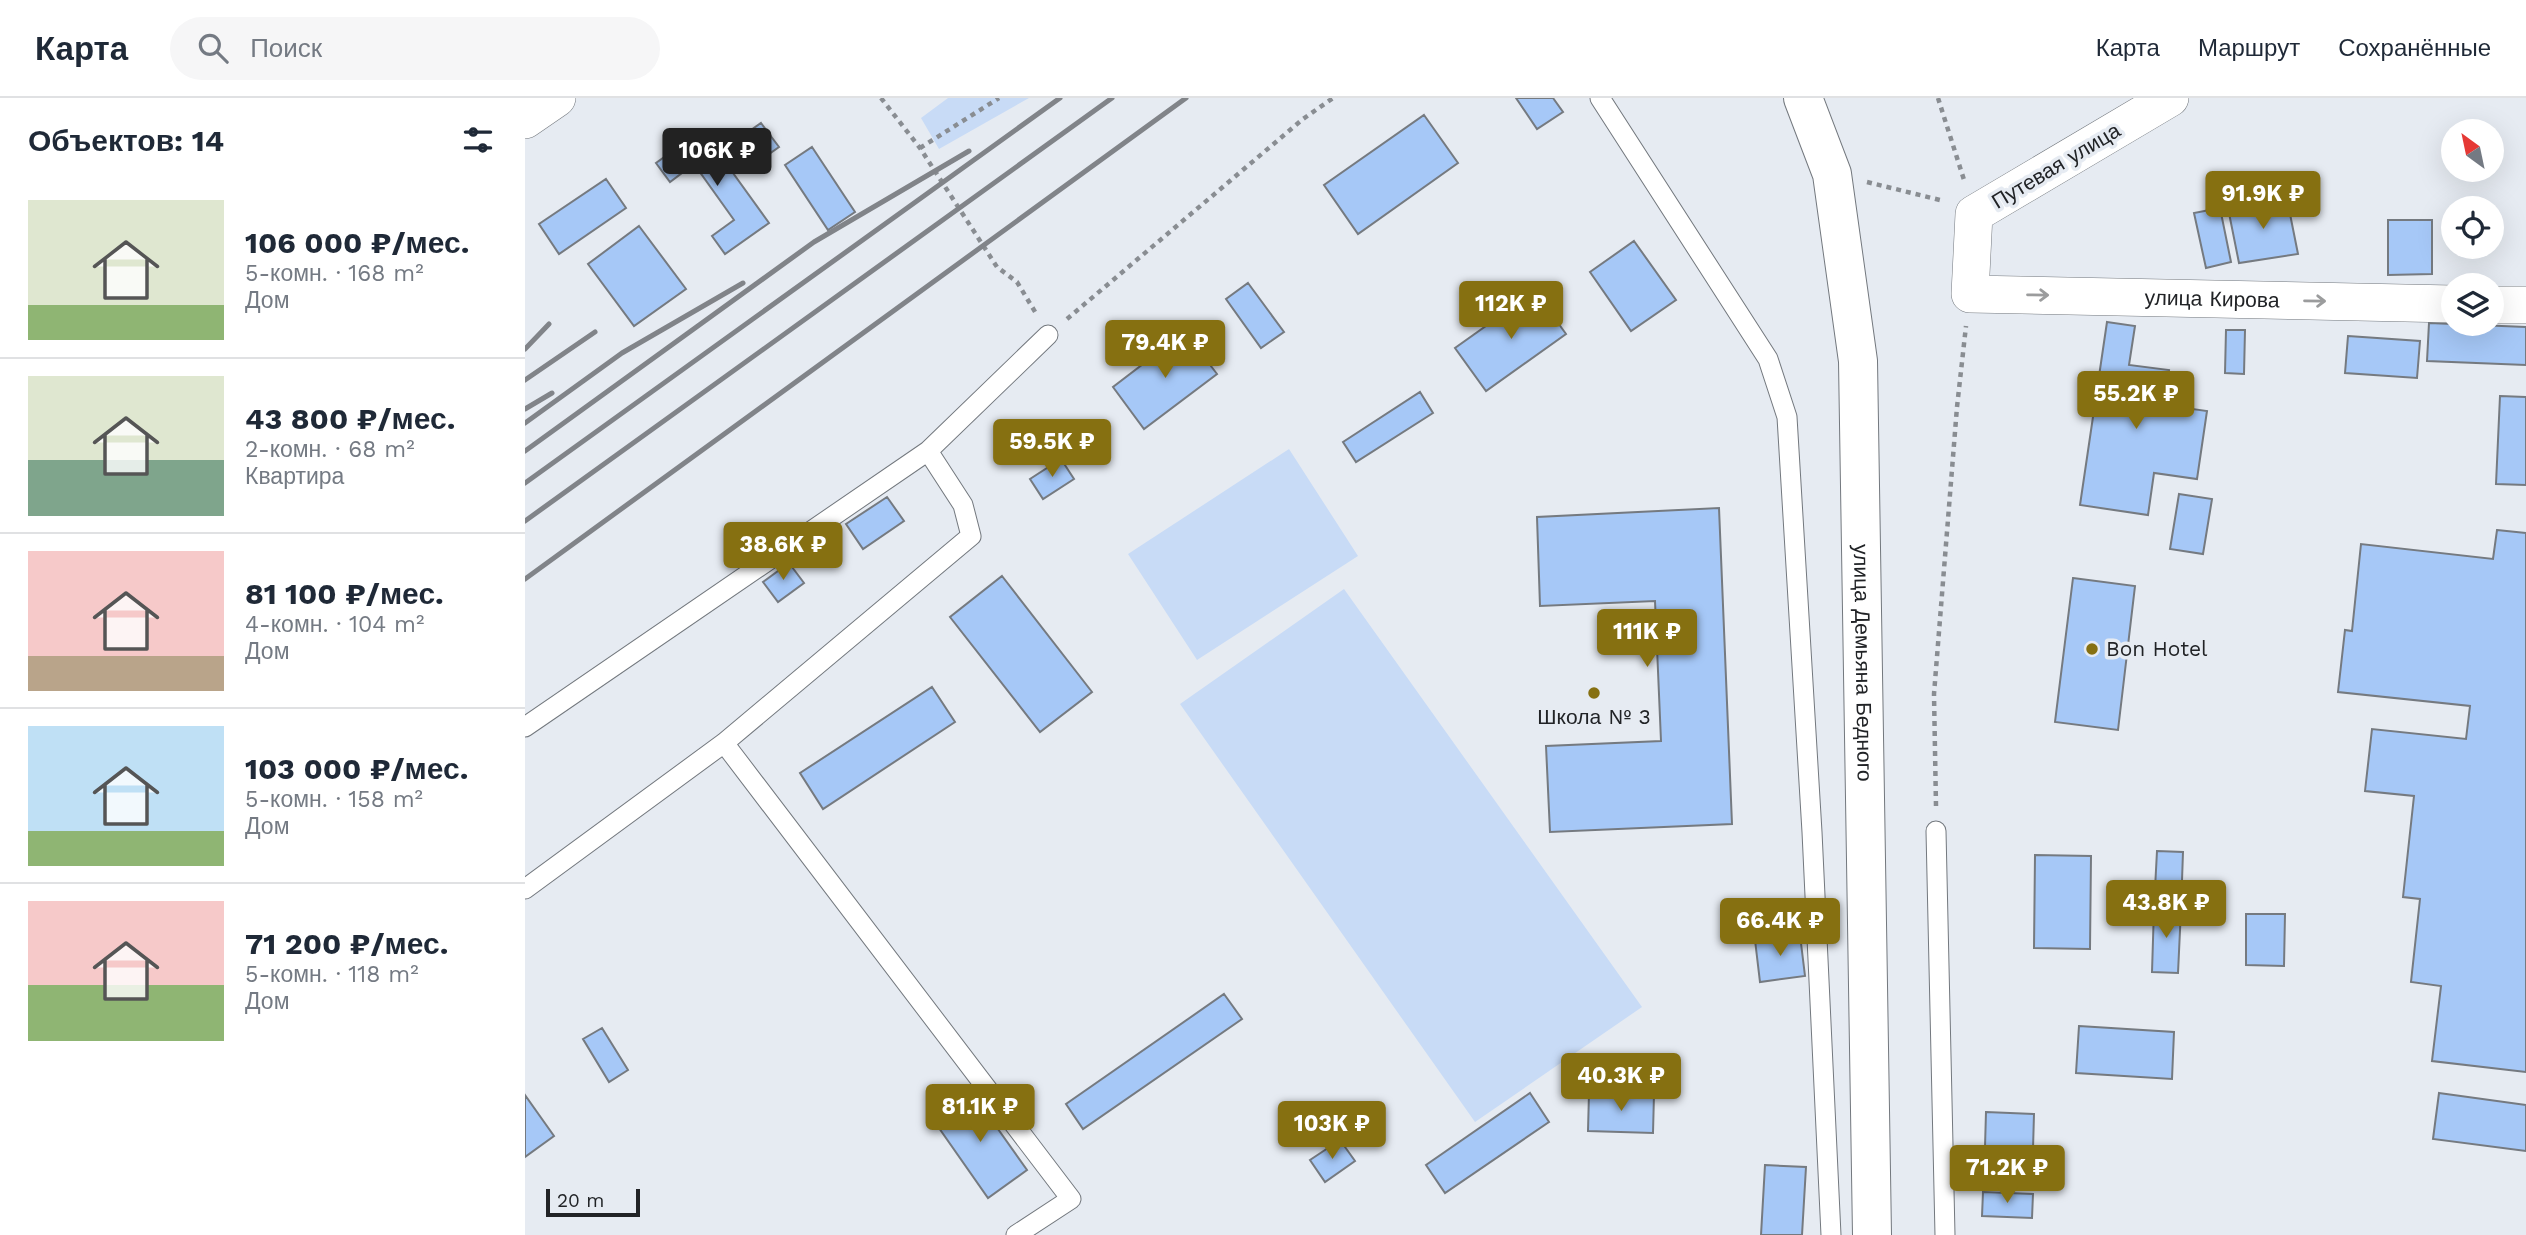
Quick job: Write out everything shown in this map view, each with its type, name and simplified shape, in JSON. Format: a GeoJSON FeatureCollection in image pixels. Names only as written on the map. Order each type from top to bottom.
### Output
{"type":"FeatureCollection","features":[{"type":"Feature","properties":{"kind":"main road","name":"улица Демьяна Бедного"},"geometry":{"type":"LineString","coordinates":[[1804,98],[1832,174],[1858,361],[1862,747],[1872,1235]]}},
{"type":"Feature","properties":{"kind":"street"},"geometry":{"type":"LineString","coordinates":[[525,120],[557,98]]}},
{"type":"Feature","properties":{"kind":"street","name":"Путевая улица"},"geometry":{"type":"LineString","coordinates":[[1970,294],[1963,209],[2170,98]]}},
{"type":"Feature","properties":{"kind":"street","name":"улица Кирова"},"geometry":{"type":"LineString","coordinates":[[1970,294],[2441,304]]}},
{"type":"Feature","properties":{"kind":"street"},"geometry":{"type":"LineString","coordinates":[[2504,305],[2526,306]]}},
{"type":"Feature","properties":{"kind":"lane"},"geometry":{"type":"LineString","coordinates":[[1600,98],[1768,359],[1787,416],[1812,832],[1831,1235]]}},
{"type":"Feature","properties":{"kind":"lane"},"geometry":{"type":"LineString","coordinates":[[525,727],[928,452],[1048,335]]}},
{"type":"Feature","properties":{"kind":"lane"},"geometry":{"type":"LineString","coordinates":[[525,889],[724,743],[971,536],[963,505],[928,452]]}},
{"type":"Feature","properties":{"kind":"lane"},"geometry":{"type":"LineString","coordinates":[[724,743],[1071,1199],[1016,1235]]}},
{"type":"Feature","properties":{"kind":"lane"},"geometry":{"type":"LineString","coordinates":[[1936,831],[1945,1235]]}},
{"type":"Feature","properties":{"kind":"path"},"geometry":{"type":"LineString","coordinates":[[881,98],[920,148],[997,267],[1017,282],[1048,335],[1303,118],[1333,98]]}},
{"type":"Feature","properties":{"kind":"path"},"geometry":{"type":"LineString","coordinates":[[920,148],[999,98]]}},
{"type":"Feature","properties":{"kind":"path"},"geometry":{"type":"LineString","coordinates":[[1832,174],[1963,209],[1938,98]]}},
{"type":"Feature","properties":{"kind":"path"},"geometry":{"type":"LineString","coordinates":[[1936,831],[1934,694],[1957,407],[1970,294]]}},
{"type":"Feature","properties":{"kind":"shaded area"},"geometry":{"type":"Polygon","coordinates":[[[948,98],[1029,98],[939,149],[921,118],[948,98]]]}},
{"type":"Feature","properties":{"kind":"shaded area"},"geometry":{"type":"Polygon","coordinates":[[[1289,449],[1358,556],[1197,660],[1128,554],[1289,449]]]}},
{"type":"Feature","properties":{"kind":"shaded area"},"geometry":{"type":"Polygon","coordinates":[[[1344,589],[1642,1007],[1475,1122],[1180,704],[1344,589]]]}},
{"type":"Feature","properties":{"kind":"building"},"geometry":{"type":"Polygon","coordinates":[[[1516,98],[1553,98],[1563,112],[1537,129],[1516,98]]]}},
{"type":"Feature","properties":{"kind":"building"},"geometry":{"type":"Polygon","coordinates":[[[1424,115],[1458,163],[1358,234],[1324,185],[1424,115]]]}},
{"type":"Feature","properties":{"kind":"building"},"geometry":{"type":"Polygon","coordinates":[[[761,123],[779,147],[762,159],[744,135],[761,123]]]}},
{"type":"Feature","properties":{"kind":"building"},"geometry":{"type":"Polygon","coordinates":[[[702,130],[769,223],[725,254],[712,236],[734,220],[694,164],[670,182],[656,163],[702,130]]]}},
{"type":"Feature","properties":{"kind":"building"},"geometry":{"type":"Polygon","coordinates":[[[812,147],[855,212],[828,230],[785,165],[812,147]]]}},
{"type":"Feature","properties":{"kind":"building"},"geometry":{"type":"Polygon","coordinates":[[[606,179],[626,208],[559,254],[539,224],[606,179]]]}},
{"type":"Feature","properties":{"kind":"building"},"geometry":{"type":"Polygon","coordinates":[[[2287,199],[2298,254],[2239,263],[2228,208],[2287,199]]]}},
{"type":"Feature","properties":{"kind":"building"},"geometry":{"type":"Polygon","coordinates":[[[2220,208],[2231,262],[2206,268],[2194,213],[2220,208]]]}},
{"type":"Feature","properties":{"kind":"building"},"geometry":{"type":"Polygon","coordinates":[[[2388,220],[2432,220],[2432,274],[2388,275],[2388,220]]]}},
{"type":"Feature","properties":{"kind":"building"},"geometry":{"type":"Polygon","coordinates":[[[639,226],[686,289],[634,326],[588,264],[639,226]]]}},
{"type":"Feature","properties":{"kind":"building"},"geometry":{"type":"Polygon","coordinates":[[[1634,241],[1676,300],[1631,331],[1590,272],[1634,241]]]}},
{"type":"Feature","properties":{"kind":"building"},"geometry":{"type":"Polygon","coordinates":[[[1248,283],[1284,332],[1261,348],[1226,299],[1248,283]]]}},
{"type":"Feature","properties":{"kind":"building"},"geometry":{"type":"Polygon","coordinates":[[[1535,291],[1566,334],[1486,391],[1455,348],[1535,291]]]}},
{"type":"Feature","properties":{"kind":"building"},"geometry":{"type":"Polygon","coordinates":[[[2107,322],[2135,326],[2129,365],[2169,370],[2164,405],[2207,411],[2197,479],[2154,473],[2148,515],[2080,505],[2107,322]]]}},
{"type":"Feature","properties":{"kind":"building"},"geometry":{"type":"Polygon","coordinates":[[[2429,323],[2441,323],[2441,336],[2504,336],[2504,326],[2526,327],[2526,365],[2427,361],[2429,323]]]}},
{"type":"Feature","properties":{"kind":"building"},"geometry":{"type":"Polygon","coordinates":[[[2226,330],[2245,330],[2244,374],[2225,373],[2226,330]]]}},
{"type":"Feature","properties":{"kind":"building"},"geometry":{"type":"Polygon","coordinates":[[[1185,332],[1217,374],[1144,429],[1113,387],[1185,332]]]}},
{"type":"Feature","properties":{"kind":"building"},"geometry":{"type":"Polygon","coordinates":[[[2348,336],[2420,341],[2417,378],[2345,373],[2348,336]]]}},
{"type":"Feature","properties":{"kind":"building"},"geometry":{"type":"Polygon","coordinates":[[[1420,392],[1433,413],[1356,462],[1343,442],[1420,392]]]}},
{"type":"Feature","properties":{"kind":"building"},"geometry":{"type":"Polygon","coordinates":[[[2500,396],[2526,397],[2526,485],[2496,484],[2500,396]]]}},
{"type":"Feature","properties":{"kind":"building"},"geometry":{"type":"Polygon","coordinates":[[[1061,459],[1074,479],[1043,499],[1030,479],[1061,459]]]}},
{"type":"Feature","properties":{"kind":"building"},"geometry":{"type":"Polygon","coordinates":[[[2179,494],[2212,499],[2203,554],[2170,549],[2179,494]]]}},
{"type":"Feature","properties":{"kind":"building"},"geometry":{"type":"Polygon","coordinates":[[[887,497],[904,521],[863,549],[846,524],[887,497]]]}},
{"type":"Feature","properties":{"kind":"building"},"geometry":{"type":"Polygon","coordinates":[[[1719,508],[1732,824],[1550,832],[1546,746],[1661,741],[1655,601],[1540,606],[1537,517],[1719,508]]]}},
{"type":"Feature","properties":{"kind":"building"},"geometry":{"type":"Polygon","coordinates":[[[2497,530],[2526,533],[2526,1072],[2432,1061],[2441,986],[2411,982],[2420,899],[2403,897],[2414,796],[2365,791],[2372,729],[2466,739],[2470,706],[2338,692],[2345,630],[2352,631],[2361,544],[2493,559],[2497,530]]]}},
{"type":"Feature","properties":{"kind":"building"},"geometry":{"type":"Polygon","coordinates":[[[789,563],[804,583],[778,602],[763,582],[789,563]]]}},
{"type":"Feature","properties":{"kind":"building"},"geometry":{"type":"Polygon","coordinates":[[[1002,576],[1092,692],[1040,732],[950,617],[1002,576]]]}},
{"type":"Feature","properties":{"kind":"building"},"geometry":{"type":"Polygon","coordinates":[[[2073,578],[2135,586],[2118,730],[2055,722],[2073,578]]]}},
{"type":"Feature","properties":{"kind":"building"},"geometry":{"type":"Polygon","coordinates":[[[932,687],[955,722],[823,809],[800,773],[932,687]]]}},
{"type":"Feature","properties":{"kind":"building"},"geometry":{"type":"Polygon","coordinates":[[[2157,851],[2183,852],[2181,909],[2154,908],[2157,851]]]}},
{"type":"Feature","properties":{"kind":"building"},"geometry":{"type":"Polygon","coordinates":[[[2035,855],[2091,856],[2090,949],[2034,948],[2035,855]]]}},
{"type":"Feature","properties":{"kind":"building"},"geometry":{"type":"Polygon","coordinates":[[[2154,908],[2181,909],[2178,973],[2152,972],[2154,908]]]}},
{"type":"Feature","properties":{"kind":"building"},"geometry":{"type":"Polygon","coordinates":[[[2246,914],[2285,914],[2284,966],[2246,965],[2246,914]]]}},
{"type":"Feature","properties":{"kind":"building"},"geometry":{"type":"Polygon","coordinates":[[[1800,935],[1805,976],[1760,982],[1755,940],[1800,935]]]}},
{"type":"Feature","properties":{"kind":"building"},"geometry":{"type":"Polygon","coordinates":[[[1224,994],[1242,1019],[1083,1129],[1066,1104],[1224,994]]]}},
{"type":"Feature","properties":{"kind":"building"},"geometry":{"type":"Polygon","coordinates":[[[2079,1026],[2174,1032],[2172,1079],[2076,1073],[2079,1026]]]}},
{"type":"Feature","properties":{"kind":"building"},"geometry":{"type":"Polygon","coordinates":[[[602,1028],[628,1070],[609,1082],[583,1039],[602,1028]]]}},
{"type":"Feature","properties":{"kind":"building"},"geometry":{"type":"Polygon","coordinates":[[[971,1091],[1027,1170],[988,1198],[932,1118],[971,1091]]]}},
{"type":"Feature","properties":{"kind":"building"},"geometry":{"type":"Polygon","coordinates":[[[1530,1093],[1549,1122],[1445,1193],[1426,1165],[1530,1093]]]}},
{"type":"Feature","properties":{"kind":"building"},"geometry":{"type":"Polygon","coordinates":[[[1589,1093],[1654,1094],[1653,1133],[1588,1131],[1589,1093]]]}},
{"type":"Feature","properties":{"kind":"building"},"geometry":{"type":"Polygon","coordinates":[[[2439,1093],[2526,1105],[2526,1151],[2433,1139],[2439,1093]]]}},
{"type":"Feature","properties":{"kind":"building"},"geometry":{"type":"Polygon","coordinates":[[[525,1095],[554,1136],[525,1157],[525,1095]]]}},
{"type":"Feature","properties":{"kind":"building"},"geometry":{"type":"Polygon","coordinates":[[[1986,1112],[2034,1114],[2033,1149],[1985,1147],[1986,1112]]]}},
{"type":"Feature","properties":{"kind":"building"},"geometry":{"type":"Polygon","coordinates":[[[1340,1140],[1355,1161],[1325,1182],[1310,1160],[1340,1140]]]}},
{"type":"Feature","properties":{"kind":"building"},"geometry":{"type":"Polygon","coordinates":[[[1765,1165],[1806,1167],[1802,1235],[1761,1235],[1765,1165]]]}},
{"type":"Feature","properties":{"kind":"building"},"geometry":{"type":"Polygon","coordinates":[[[1983,1192],[2033,1194],[2032,1218],[1982,1216],[1983,1192]]]}},
{"type":"Feature","properties":{"kind":"railway"},"geometry":{"type":"LineString","coordinates":[[525,483],[1060,98]]}},
{"type":"Feature","properties":{"kind":"railway"},"geometry":{"type":"LineString","coordinates":[[525,521],[1112,98]]}},
{"type":"Feature","properties":{"kind":"railway"},"geometry":{"type":"LineString","coordinates":[[525,579],[1186,98]]}},
{"type":"Feature","properties":{"kind":"railway"},"geometry":{"type":"LineString","coordinates":[[525,451],[814,242],[969,151]]}},
{"type":"Feature","properties":{"kind":"railway"},"geometry":{"type":"LineString","coordinates":[[525,423],[622,353],[743,283]]}},
{"type":"Feature","properties":{"kind":"railway"},"geometry":{"type":"LineString","coordinates":[[525,349],[549,324]]}},
{"type":"Feature","properties":{"kind":"railway"},"geometry":{"type":"LineString","coordinates":[[525,380],[595,332]]}},
{"type":"Feature","properties":{"kind":"railway"},"geometry":{"type":"LineString","coordinates":[[525,409],[552,393]]}},
{"type":"Feature","properties":{"kind":"place","name":"Bon Hotel"},"geometry":{"type":"Point","coordinates":[2092,649]}},
{"type":"Feature","properties":{"kind":"place","name":"Школа № 3"},"geometry":{"type":"Point","coordinates":[1594,693]}}]}
